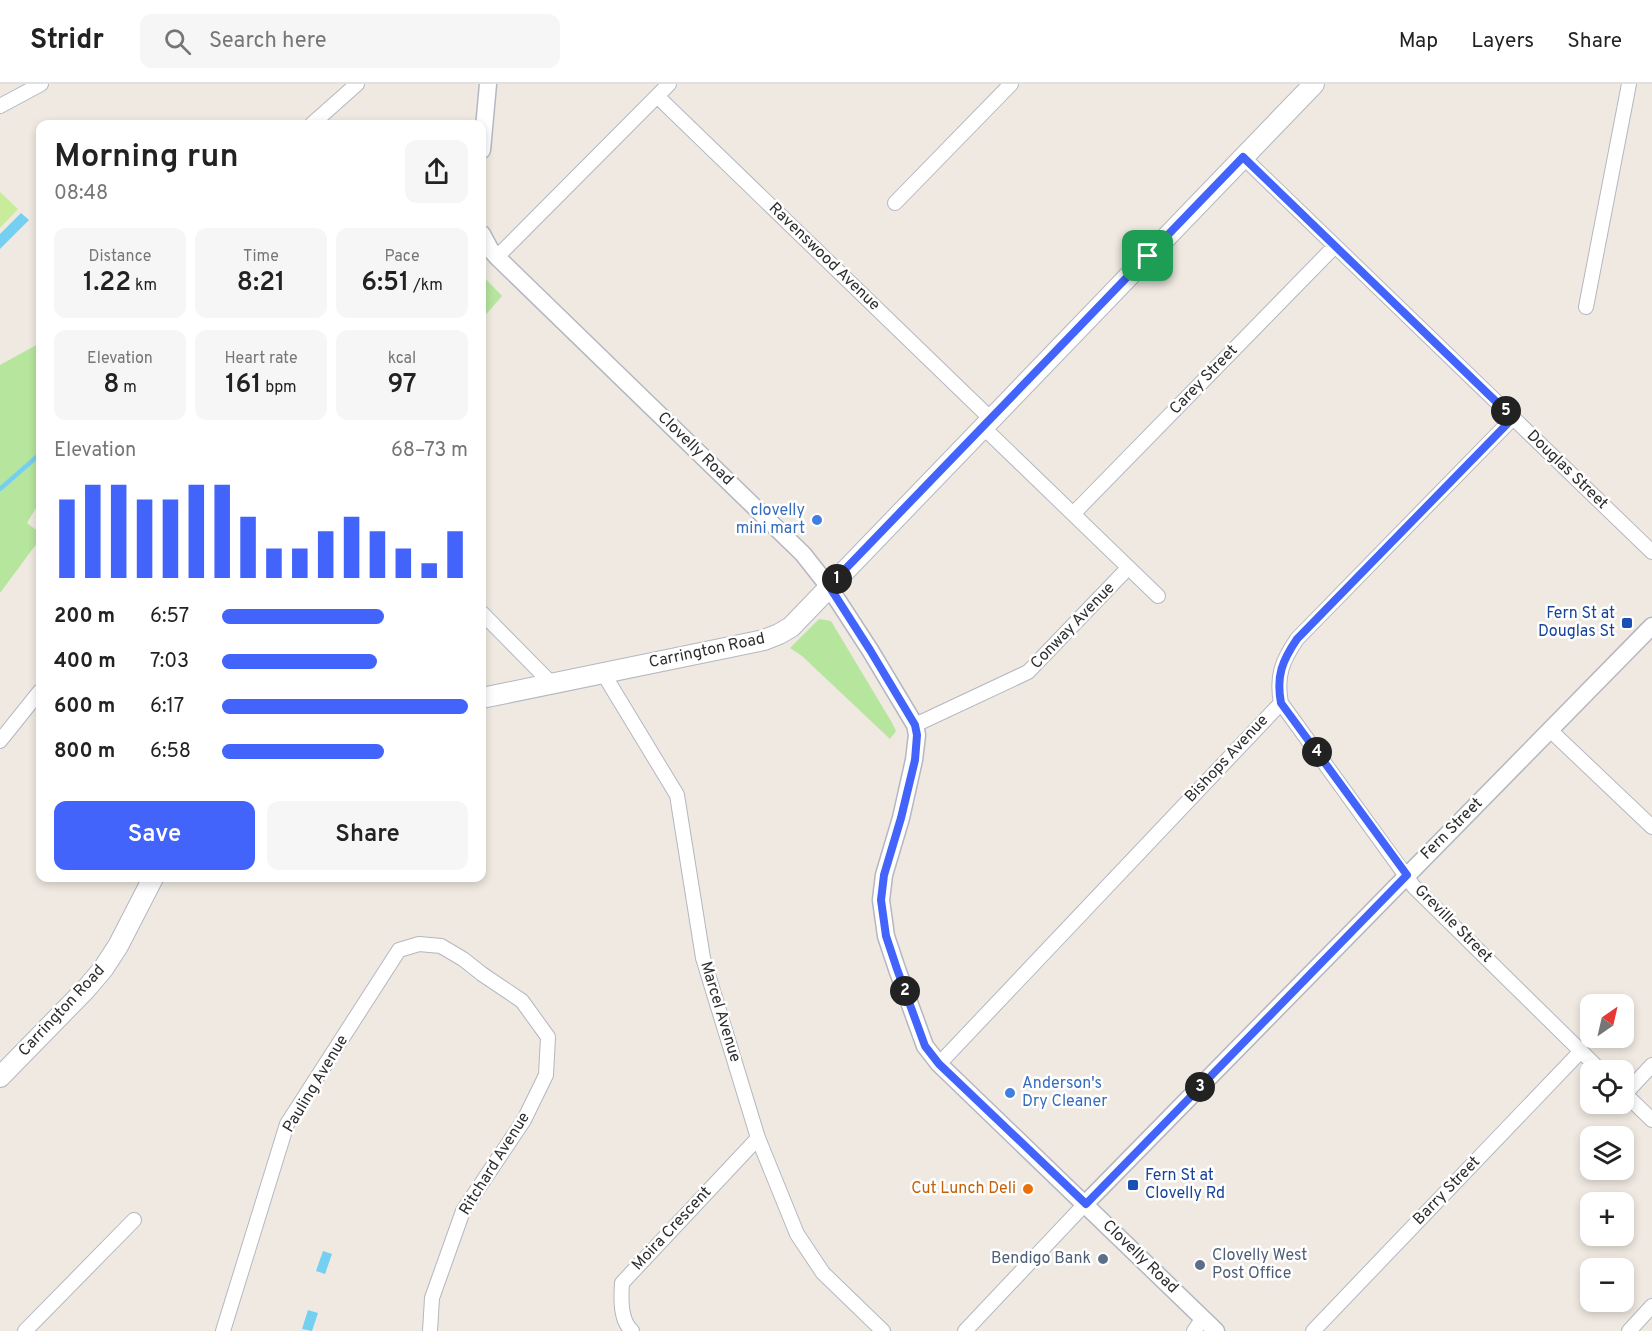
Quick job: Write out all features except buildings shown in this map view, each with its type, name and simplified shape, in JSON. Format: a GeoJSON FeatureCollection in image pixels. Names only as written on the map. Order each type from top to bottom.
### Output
{"type":"FeatureCollection","features":[{"type":"Feature","properties":{"kind":"main road","name":"Carrington Road"},"geometry":{"type":"LineString","coordinates":[[486,697],[764,640],[791,627],[1314,84]]}},
{"type":"Feature","properties":{"kind":"main road","name":"Carrington Road"},"geometry":{"type":"LineString","coordinates":[[0,1077],[103,969],[118,946],[151,882]]}},
{"type":"Feature","properties":{"kind":"street"},"geometry":{"type":"LineString","coordinates":[[0,106],[41,84]]}},
{"type":"Feature","properties":{"kind":"street"},"geometry":{"type":"LineString","coordinates":[[316,120],[357,84]]}},
{"type":"Feature","properties":{"kind":"street"},"geometry":{"type":"LineString","coordinates":[[485,120],[488,84]]}},
{"type":"Feature","properties":{"kind":"street"},"geometry":{"type":"LineString","coordinates":[[497,257],[669,84]]}},
{"type":"Feature","properties":{"kind":"street"},"geometry":{"type":"LineString","coordinates":[[896,204],[1011,84]]}},
{"type":"Feature","properties":{"kind":"street"},"geometry":{"type":"LineString","coordinates":[[1586,307],[1629,84]]}},
{"type":"Feature","properties":{"kind":"street","name":"Ravenswood Avenue"},"geometry":{"type":"LineString","coordinates":[[657,96],[987,423],[1073,514],[1158,596]]}},
{"type":"Feature","properties":{"kind":"street","name":"Douglas Street"},"geometry":{"type":"LineString","coordinates":[[1243,157],[1652,552]]}},
{"type":"Feature","properties":{"kind":"street","name":"Clovelly Road"},"geometry":{"type":"LineString","coordinates":[[486,242],[497,257],[803,554],[829,586],[915,725],[917,735],[915,760],[884,875],[881,900],[886,936],[925,1046],[939,1064],[1086,1204],[1198,1325],[1216,1331]]}},
{"type":"Feature","properties":{"kind":"street","name":"Carey Street"},"geometry":{"type":"LineString","coordinates":[[1073,514],[1335,246]]}},
{"type":"Feature","properties":{"kind":"street","name":"Bishops Avenue"},"geometry":{"type":"LineString","coordinates":[[939,1064],[1281,703],[1278,685],[1285,657],[1297,639],[1513,418]]}},
{"type":"Feature","properties":{"kind":"street","name":"Douglas Street"},"geometry":{"type":"LineString","coordinates":[[1632,532],[1652,565]]}},
{"type":"Feature","properties":{"kind":"street","name":"Conway Avenue"},"geometry":{"type":"LineString","coordinates":[[915,725],[1028,672],[1128,568]]}},
{"type":"Feature","properties":{"kind":"street"},"geometry":{"type":"LineString","coordinates":[[486,617],[552,684]]}},
{"type":"Feature","properties":{"kind":"street","name":"Fern Street"},"geometry":{"type":"LineString","coordinates":[[1086,1204],[1649,627]]}},
{"type":"Feature","properties":{"kind":"street","name":"Marcel Avenue"},"geometry":{"type":"LineString","coordinates":[[603,673],[677,795],[703,958],[758,1138],[797,1234],[823,1273],[883,1331]]}},
{"type":"Feature","properties":{"kind":"street"},"geometry":{"type":"LineString","coordinates":[[0,741],[36,696]]}},
{"type":"Feature","properties":{"kind":"street","name":"Greville Street"},"geometry":{"type":"LineString","coordinates":[[1281,703],[1414,886],[1590,1060]]}},
{"type":"Feature","properties":{"kind":"street"},"geometry":{"type":"LineString","coordinates":[[1550,730],[1652,827]]}},
{"type":"Feature","properties":{"kind":"street","name":"Ritchard Avenue"},"geometry":{"type":"LineString","coordinates":[[399,950],[419,944],[441,946],[522,1001],[548,1037],[546,1075],[524,1120],[463,1211],[432,1298],[430,1331]]}},
{"type":"Feature","properties":{"kind":"street","name":"Pauling Avenue"},"geometry":{"type":"LineString","coordinates":[[223,1331],[287,1124],[399,950]]}},
{"type":"Feature","properties":{"kind":"street","name":"Barry Street"},"geometry":{"type":"LineString","coordinates":[[1313,1331],[1581,1051]]}},
{"type":"Feature","properties":{"kind":"street"},"geometry":{"type":"LineString","coordinates":[[1634,1083],[1652,1065]]}},
{"type":"Feature","properties":{"kind":"street"},"geometry":{"type":"LineString","coordinates":[[1634,1103],[1652,1120]]}},
{"type":"Feature","properties":{"kind":"street","name":"Moira Crescent"},"geometry":{"type":"LineString","coordinates":[[632,1331],[625,1324],[621,1295],[622,1283],[758,1138]]}},
{"type":"Feature","properties":{"kind":"street"},"geometry":{"type":"LineString","coordinates":[[964,1331],[1086,1204]]}},
{"type":"Feature","properties":{"kind":"street"},"geometry":{"type":"LineString","coordinates":[[25,1331],[134,1220]]}},
{"type":"Feature","properties":{"kind":"street"},"geometry":{"type":"LineString","coordinates":[[1629,1331],[1652,1306]]}},
{"type":"Feature","properties":{"kind":"green space"},"geometry":{"type":"Polygon","coordinates":[[[0,192],[18,209],[0,228],[0,192]]]}},
{"type":"Feature","properties":{"kind":"green space"},"geometry":{"type":"Polygon","coordinates":[[[486,279],[502,296],[486,314],[486,279]]]}},
{"type":"Feature","properties":{"kind":"green space"},"geometry":{"type":"Polygon","coordinates":[[[36,345],[36,508],[27,523],[36,530],[36,544],[0,593],[0,365],[36,345]]]}},
{"type":"Feature","properties":{"kind":"green space"},"geometry":{"type":"Polygon","coordinates":[[[819,619],[831,621],[891,721],[896,731],[890,739],[802,656],[790,648],[819,619]]]}},
{"type":"Feature","properties":{"kind":"water"},"geometry":{"type":"Polygon","coordinates":[[[21,213],[29,220],[0,249],[0,234],[21,213]]]}},
{"type":"Feature","properties":{"kind":"water"},"geometry":{"type":"Polygon","coordinates":[[[323,1251],[332,1254],[325,1274],[316,1271],[323,1251]]]}},
{"type":"Feature","properties":{"kind":"water"},"geometry":{"type":"Polygon","coordinates":[[[308,1310],[318,1313],[312,1331],[302,1329],[308,1310]]]}},
{"type":"Feature","properties":{"kind":"waterway"},"geometry":{"type":"LineString","coordinates":[[0,489],[36,458]]}},
{"type":"Feature","properties":{"kind":"place","name":"clovelly mini mart"},"geometry":{"type":"Point","coordinates":[817,520]}},
{"type":"Feature","properties":{"kind":"place","name":"Fern St at Douglas St"},"geometry":{"type":"Point","coordinates":[1627,623]}},
{"type":"Feature","properties":{"kind":"place","name":"Anderson's Dry Cleaner"},"geometry":{"type":"Point","coordinates":[1010,1093]}},
{"type":"Feature","properties":{"kind":"place","name":"Fern St at Clovelly Rd"},"geometry":{"type":"Point","coordinates":[1133,1185]}},
{"type":"Feature","properties":{"kind":"place","name":"Cut Lunch Deli"},"geometry":{"type":"Point","coordinates":[1028,1189]}},
{"type":"Feature","properties":{"kind":"place","name":"Bendigo Bank"},"geometry":{"type":"Point","coordinates":[1103,1259]}},
{"type":"Feature","properties":{"kind":"place","name":"Clovelly West Post Office"},"geometry":{"type":"Point","coordinates":[1200,1265]}},
{"type":"Feature","properties":{"kind":"route"},"geometry":{"type":"LineString","coordinates":[[1243,157],[1513,418],[1297,639],[1285,657],[1278,685],[1281,703],[1407,875],[1086,1204],[939,1064],[925,1046],[886,936],[881,900],[884,875],[915,760],[917,735],[915,725],[908,710],[829,586],[1148,256],[1243,157]]}}]}
